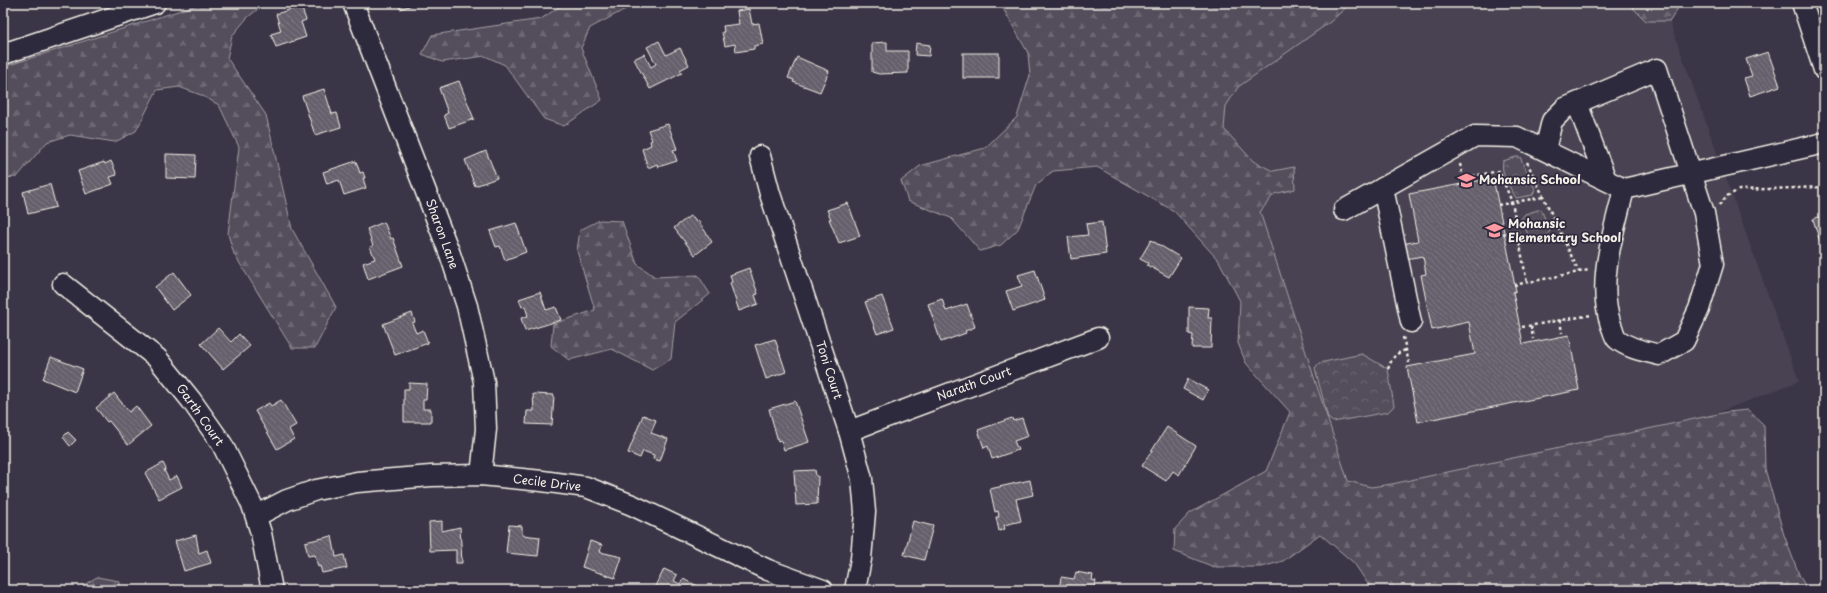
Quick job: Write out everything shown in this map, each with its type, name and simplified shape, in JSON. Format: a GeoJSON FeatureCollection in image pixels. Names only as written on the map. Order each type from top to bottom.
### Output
{"type":"FeatureCollection","features":[{"type":"Feature","properties":{"kind":"street"},"geometry":{"type":"LineString","coordinates":[[3,54],[155,3]]}},
{"type":"Feature","properties":{"kind":"street","name":"Sharon Lane"},"geometry":{"type":"LineString","coordinates":[[353,3],[450,254],[467,306],[484,382],[486,429],[481,475]]}},
{"type":"Feature","properties":{"kind":"street"},"geometry":{"type":"LineString","coordinates":[[1802,3],[1824,70]]}},
{"type":"Feature","properties":{"kind":"street"},"geometry":{"type":"LineString","coordinates":[[1545,150],[1552,121],[1566,108],[1657,68],[1693,174],[1704,213],[1713,264],[1700,309],[1684,341],[1659,355],[1630,347],[1616,337],[1609,319],[1606,290],[1608,262],[1624,189]]}},
{"type":"Feature","properties":{"kind":"street"},"geometry":{"type":"LineString","coordinates":[[1576,103],[1606,180]]}},
{"type":"Feature","properties":{"kind":"street"},"geometry":{"type":"LineString","coordinates":[[1344,210],[1474,136],[1518,137],[1624,189],[1824,143]]}},
{"type":"Feature","properties":{"kind":"street","name":"Toni Court"},"geometry":{"type":"LineString","coordinates":[[760,156],[770,194],[849,431],[862,479],[865,512],[861,559],[855,590]]}},
{"type":"Feature","properties":{"kind":"street"},"geometry":{"type":"LineString","coordinates":[[1383,188],[1411,322]]}},
{"type":"Feature","properties":{"kind":"street","name":"Garth Court"},"geometry":{"type":"LineString","coordinates":[[63,284],[157,358],[191,400],[222,444],[256,516],[261,533],[272,590]]}},
{"type":"Feature","properties":{"kind":"street","name":"Narath Court"},"geometry":{"type":"LineString","coordinates":[[849,431],[1098,338]]}},
{"type":"Feature","properties":{"kind":"street","name":"Cecile Drive"},"geometry":{"type":"LineString","coordinates":[[256,516],[287,500],[316,490],[357,482],[431,476],[481,475],[542,481],[586,487],[632,505],[768,570],[824,590]]}},
{"type":"Feature","properties":{"kind":"path"},"geometry":{"type":"LineString","coordinates":[[1525,158],[1579,272]]}},
{"type":"Feature","properties":{"kind":"path"},"geometry":{"type":"LineString","coordinates":[[1460,164],[1464,183]]}},
{"type":"Feature","properties":{"kind":"path"},"geometry":{"type":"LineString","coordinates":[[1463,178],[1499,171],[1512,202],[1527,283]]}},
{"type":"Feature","properties":{"kind":"path"},"geometry":{"type":"LineString","coordinates":[[1498,205],[1543,197]]}},
{"type":"Feature","properties":{"kind":"path"},"geometry":{"type":"LineString","coordinates":[[1503,234],[1517,231]]}},
{"type":"Feature","properties":{"kind":"path"},"geometry":{"type":"LineString","coordinates":[[1514,285],[1592,269]]}},
{"type":"Feature","properties":{"kind":"path"},"geometry":{"type":"LineString","coordinates":[[1522,327],[1594,314]]}},
{"type":"Feature","properties":{"kind":"path"},"geometry":{"type":"LineString","coordinates":[[1560,320],[1562,333]]}},
{"type":"Feature","properties":{"kind":"path"},"geometry":{"type":"LineString","coordinates":[[1531,326],[1534,339]]}},
{"type":"Feature","properties":{"kind":"path"},"geometry":{"type":"LineString","coordinates":[[1388,369],[1392,358],[1399,352],[1406,350]]}},
{"type":"Feature","properties":{"kind":"shaded area","name":"Mohansic Elementary School"},"geometry":{"type":"Polygon","coordinates":[[[1305,3],[1663,3],[1799,381],[1660,435],[1339,500],[1193,81],[1305,3]]]}},
{"type":"Feature","properties":{"kind":"green space"},"geometry":{"type":"Polygon","coordinates":[[[203,3],[265,3],[247,18],[232,36],[227,58],[266,115],[292,229],[336,307],[315,348],[292,348],[234,254],[228,234],[239,147],[219,105],[201,95],[179,87],[157,90],[136,131],[115,142],[70,135],[47,142],[17,177],[3,178],[3,67],[203,3]]]}},
{"type":"Feature","properties":{"kind":"green space"},"geometry":{"type":"Polygon","coordinates":[[[565,3],[637,3],[590,28],[581,48],[602,100],[564,126],[544,119],[505,65],[485,56],[442,62],[422,54],[432,35],[541,19],[565,3]]]}},
{"type":"Feature","properties":{"kind":"green space"},"geometry":{"type":"Polygon","coordinates":[[[1000,3],[1351,3],[1330,22],[1238,87],[1226,106],[1224,129],[1253,161],[1273,171],[1294,167],[1295,189],[1274,194],[1260,212],[1348,481],[1371,487],[1392,484],[1727,412],[1748,410],[1764,425],[1765,469],[1784,535],[1800,577],[1808,590],[1372,590],[1354,563],[1320,534],[1283,561],[1262,567],[1214,567],[1174,551],[1175,529],[1190,513],[1266,471],[1290,412],[1246,363],[1238,343],[1240,301],[1219,261],[1174,211],[1097,167],[1053,171],[1036,185],[1018,229],[1001,245],[980,251],[951,218],[908,201],[901,181],[920,166],[985,148],[1017,117],[1030,75],[1028,53],[1000,3]]]}},
{"type":"Feature","properties":{"kind":"green space"},"geometry":{"type":"Polygon","coordinates":[[[1628,3],[1681,3],[1670,21],[1646,21],[1628,3]]]}},
{"type":"Feature","properties":{"kind":"green space"},"geometry":{"type":"Polygon","coordinates":[[[1520,157],[1535,189],[1533,195],[1516,198],[1504,176],[1502,166],[1503,161],[1520,157]]]}},
{"type":"Feature","properties":{"kind":"green space"},"geometry":{"type":"Polygon","coordinates":[[[1541,209],[1550,231],[1542,238],[1531,241],[1521,219],[1525,214],[1541,209]]]}},
{"type":"Feature","properties":{"kind":"green space"},"geometry":{"type":"Polygon","coordinates":[[[600,220],[622,221],[637,264],[655,277],[698,275],[710,294],[675,322],[671,359],[652,370],[612,349],[569,360],[551,346],[553,324],[595,310],[577,251],[580,230],[600,220]]]}},
{"type":"Feature","properties":{"kind":"green space"},"geometry":{"type":"Polygon","coordinates":[[[1362,354],[1388,369],[1394,406],[1388,412],[1333,422],[1328,418],[1315,368],[1319,363],[1362,354]]]}},
{"type":"Feature","properties":{"kind":"green space"},"geometry":{"type":"Polygon","coordinates":[[[97,577],[119,581],[119,590],[79,590],[79,588],[97,577]]]}},
{"type":"Feature","properties":{"kind":"building"},"geometry":{"type":"Polygon","coordinates":[[[399,3],[412,3],[412,5],[400,9],[399,3]]]}},
{"type":"Feature","properties":{"kind":"building"},"geometry":{"type":"Polygon","coordinates":[[[301,6],[306,20],[301,22],[306,37],[276,47],[271,34],[281,31],[276,14],[301,6]]]}},
{"type":"Feature","properties":{"kind":"building"},"geometry":{"type":"Polygon","coordinates":[[[749,9],[752,24],[759,23],[763,44],[754,46],[754,49],[736,52],[735,44],[725,46],[722,32],[724,32],[723,26],[739,24],[737,11],[749,9]]]}},
{"type":"Feature","properties":{"kind":"building"},"geometry":{"type":"Polygon","coordinates":[[[659,41],[666,55],[680,48],[689,65],[680,70],[682,73],[650,89],[634,59],[644,54],[651,67],[656,64],[647,47],[659,41]]]}},
{"type":"Feature","properties":{"kind":"building"},"geometry":{"type":"Polygon","coordinates":[[[887,42],[887,51],[908,51],[908,73],[879,74],[872,72],[872,43],[887,42]]]}},
{"type":"Feature","properties":{"kind":"building"},"geometry":{"type":"Polygon","coordinates":[[[916,43],[930,45],[929,56],[915,55],[916,43]]]}},
{"type":"Feature","properties":{"kind":"building"},"geometry":{"type":"Polygon","coordinates":[[[1768,52],[1780,86],[1750,96],[1744,78],[1752,76],[1746,59],[1768,52]]]}},
{"type":"Feature","properties":{"kind":"building"},"geometry":{"type":"Polygon","coordinates":[[[963,53],[999,53],[999,78],[963,78],[963,53]]]}},
{"type":"Feature","properties":{"kind":"building"},"geometry":{"type":"Polygon","coordinates":[[[797,57],[829,71],[820,92],[793,82],[794,80],[788,78],[797,57]]]}},
{"type":"Feature","properties":{"kind":"building"},"geometry":{"type":"Polygon","coordinates":[[[459,81],[474,119],[449,128],[444,115],[448,113],[439,88],[459,81]]]}},
{"type":"Feature","properties":{"kind":"building"},"geometry":{"type":"Polygon","coordinates":[[[324,89],[332,114],[337,113],[341,127],[315,135],[302,96],[324,89]]]}},
{"type":"Feature","properties":{"kind":"building"},"geometry":{"type":"Polygon","coordinates":[[[668,124],[677,149],[673,150],[677,161],[658,167],[657,164],[648,168],[642,149],[651,145],[650,141],[652,140],[648,130],[668,124]]]}},
{"type":"Feature","properties":{"kind":"building"},"geometry":{"type":"Polygon","coordinates":[[[486,151],[497,178],[475,186],[465,160],[486,151]]]}},
{"type":"Feature","properties":{"kind":"building"},"geometry":{"type":"Polygon","coordinates":[[[166,154],[196,155],[195,179],[166,178],[166,154]]]}},
{"type":"Feature","properties":{"kind":"building"},"geometry":{"type":"Polygon","coordinates":[[[111,161],[117,175],[110,177],[113,184],[86,194],[78,171],[111,161]]]}},
{"type":"Feature","properties":{"kind":"building"},"geometry":{"type":"Polygon","coordinates":[[[356,161],[360,173],[363,172],[366,188],[344,195],[339,180],[327,184],[323,172],[356,161]]]}},
{"type":"Feature","properties":{"kind":"building","name":"Mohansic Elementary School"},"geometry":{"type":"Polygon","coordinates":[[[1493,178],[1516,291],[1513,292],[1523,344],[1569,335],[1579,390],[1418,422],[1407,367],[1475,354],[1469,322],[1432,330],[1421,275],[1426,274],[1423,256],[1405,259],[1402,244],[1418,241],[1409,194],[1493,178]]]}},
{"type":"Feature","properties":{"kind":"building"},"geometry":{"type":"Polygon","coordinates":[[[50,184],[56,207],[28,214],[23,192],[50,184]]]}},
{"type":"Feature","properties":{"kind":"building"},"geometry":{"type":"Polygon","coordinates":[[[848,203],[860,236],[839,243],[827,210],[848,203]]]}},
{"type":"Feature","properties":{"kind":"building"},"geometry":{"type":"Polygon","coordinates":[[[691,215],[696,222],[698,220],[712,242],[695,255],[674,228],[691,215]]]}},
{"type":"Feature","properties":{"kind":"building"},"geometry":{"type":"Polygon","coordinates":[[[1824,215],[1824,252],[1823,252],[1813,219],[1824,215]]]}},
{"type":"Feature","properties":{"kind":"building"},"geometry":{"type":"Polygon","coordinates":[[[384,222],[391,239],[393,238],[403,266],[368,279],[363,263],[375,259],[370,247],[373,246],[367,229],[384,222]]]}},
{"type":"Feature","properties":{"kind":"building"},"geometry":{"type":"Polygon","coordinates":[[[1102,222],[1106,254],[1071,259],[1068,237],[1088,235],[1086,224],[1102,222]]]}},
{"type":"Feature","properties":{"kind":"building"},"geometry":{"type":"Polygon","coordinates":[[[516,223],[526,252],[505,260],[500,246],[496,247],[490,231],[516,223]]]}},
{"type":"Feature","properties":{"kind":"building"},"geometry":{"type":"Polygon","coordinates":[[[1151,240],[1181,258],[1169,277],[1147,265],[1148,263],[1140,259],[1151,240]]]}},
{"type":"Feature","properties":{"kind":"building"},"geometry":{"type":"Polygon","coordinates":[[[749,268],[758,294],[755,295],[758,304],[739,311],[730,283],[732,282],[730,275],[749,268]]]}},
{"type":"Feature","properties":{"kind":"building"},"geometry":{"type":"Polygon","coordinates":[[[1035,270],[1045,300],[1013,311],[1006,291],[1022,286],[1018,275],[1035,270]]]}},
{"type":"Feature","properties":{"kind":"building"},"geometry":{"type":"Polygon","coordinates":[[[174,272],[191,295],[172,310],[155,287],[174,272]]]}},
{"type":"Feature","properties":{"kind":"building"},"geometry":{"type":"Polygon","coordinates":[[[540,292],[546,310],[556,307],[561,320],[525,331],[521,318],[528,316],[525,306],[522,307],[519,299],[540,292]]]}},
{"type":"Feature","properties":{"kind":"building"},"geometry":{"type":"Polygon","coordinates":[[[882,296],[894,328],[877,334],[865,302],[882,296]]]}},
{"type":"Feature","properties":{"kind":"building"},"geometry":{"type":"Polygon","coordinates":[[[942,299],[946,311],[967,304],[975,327],[965,331],[966,333],[941,342],[928,304],[942,299]]]}},
{"type":"Feature","properties":{"kind":"building"},"geometry":{"type":"Polygon","coordinates":[[[1189,307],[1209,308],[1208,318],[1212,318],[1211,348],[1192,348],[1193,335],[1189,334],[1189,307]]]}},
{"type":"Feature","properties":{"kind":"building"},"geometry":{"type":"Polygon","coordinates":[[[412,313],[415,322],[412,323],[416,333],[423,330],[428,343],[395,355],[383,324],[412,313]]]}},
{"type":"Feature","properties":{"kind":"building"},"geometry":{"type":"Polygon","coordinates":[[[218,328],[231,342],[239,334],[250,346],[223,369],[201,344],[218,328]]]}},
{"type":"Feature","properties":{"kind":"building"},"geometry":{"type":"Polygon","coordinates":[[[775,339],[786,372],[766,379],[755,345],[775,339]]]}},
{"type":"Feature","properties":{"kind":"building"},"geometry":{"type":"Polygon","coordinates":[[[51,357],[83,369],[75,392],[43,379],[51,357]]]}},
{"type":"Feature","properties":{"kind":"building"},"geometry":{"type":"Polygon","coordinates":[[[1188,379],[1208,390],[1203,400],[1183,389],[1188,379]]]}},
{"type":"Feature","properties":{"kind":"building"},"geometry":{"type":"Polygon","coordinates":[[[409,383],[427,384],[426,400],[423,400],[423,409],[431,409],[431,422],[404,422],[404,389],[409,389],[409,383]]]}},
{"type":"Feature","properties":{"kind":"building"},"geometry":{"type":"Polygon","coordinates":[[[114,393],[129,412],[136,406],[151,426],[128,445],[109,421],[107,422],[96,408],[114,393]]]}},
{"type":"Feature","properties":{"kind":"building"},"geometry":{"type":"Polygon","coordinates":[[[533,394],[554,395],[552,425],[526,424],[527,411],[534,411],[533,394]]]}},
{"type":"Feature","properties":{"kind":"building"},"geometry":{"type":"Polygon","coordinates":[[[281,400],[296,425],[289,429],[294,439],[277,449],[255,411],[269,403],[271,406],[281,400]]]}},
{"type":"Feature","properties":{"kind":"building"},"geometry":{"type":"Polygon","coordinates":[[[795,401],[809,442],[784,450],[781,440],[778,441],[769,409],[795,401]]]}},
{"type":"Feature","properties":{"kind":"building"},"geometry":{"type":"Polygon","coordinates":[[[643,415],[656,420],[651,433],[668,439],[660,461],[653,459],[654,455],[643,451],[640,458],[628,453],[643,415]]]}},
{"type":"Feature","properties":{"kind":"building"},"geometry":{"type":"Polygon","coordinates":[[[1012,418],[1013,421],[1022,418],[1028,436],[1014,441],[1018,450],[992,459],[988,446],[984,448],[978,430],[1012,418]]]}},
{"type":"Feature","properties":{"kind":"building"},"geometry":{"type":"Polygon","coordinates":[[[1167,427],[1196,446],[1179,475],[1173,471],[1166,481],[1142,466],[1167,427]]]}},
{"type":"Feature","properties":{"kind":"building"},"geometry":{"type":"Polygon","coordinates":[[[68,432],[76,440],[70,446],[63,437],[68,432]]]}},
{"type":"Feature","properties":{"kind":"building"},"geometry":{"type":"Polygon","coordinates":[[[163,463],[166,469],[164,470],[169,480],[177,476],[182,487],[159,499],[145,473],[163,463]]]}},
{"type":"Feature","properties":{"kind":"building"},"geometry":{"type":"Polygon","coordinates":[[[815,470],[816,476],[818,476],[817,504],[796,505],[794,471],[815,470]]]}},
{"type":"Feature","properties":{"kind":"building"},"geometry":{"type":"Polygon","coordinates":[[[1030,480],[1033,495],[1016,499],[1021,521],[1004,525],[1005,529],[999,531],[996,517],[999,517],[998,511],[995,512],[990,489],[1030,480]]]}},
{"type":"Feature","properties":{"kind":"building"},"geometry":{"type":"Polygon","coordinates":[[[442,521],[442,531],[460,527],[462,563],[456,563],[456,550],[430,551],[429,522],[442,521]]]}},
{"type":"Feature","properties":{"kind":"building"},"geometry":{"type":"Polygon","coordinates":[[[913,521],[933,526],[924,560],[904,555],[913,521]]]}},
{"type":"Feature","properties":{"kind":"building"},"geometry":{"type":"Polygon","coordinates":[[[509,525],[522,526],[522,535],[540,537],[538,556],[506,553],[509,525]]]}},
{"type":"Feature","properties":{"kind":"building"},"geometry":{"type":"Polygon","coordinates":[[[196,535],[199,553],[207,550],[211,563],[184,571],[175,541],[196,535]]]}},
{"type":"Feature","properties":{"kind":"building"},"geometry":{"type":"Polygon","coordinates":[[[332,536],[336,557],[344,555],[347,568],[322,573],[320,566],[318,567],[315,555],[308,556],[305,542],[332,536]]]}},
{"type":"Feature","properties":{"kind":"building"},"geometry":{"type":"Polygon","coordinates":[[[590,541],[602,545],[600,552],[622,557],[615,578],[582,567],[590,541]]]}},
{"type":"Feature","properties":{"kind":"building"},"geometry":{"type":"Polygon","coordinates":[[[664,569],[677,575],[674,581],[680,584],[683,579],[702,588],[701,590],[654,590],[664,569]]]}},
{"type":"Feature","properties":{"kind":"building"},"geometry":{"type":"Polygon","coordinates":[[[1076,572],[1093,575],[1092,580],[1096,581],[1094,590],[1059,590],[1061,577],[1074,579],[1076,572]]]}},
{"type":"Feature","properties":{"kind":"place","name":"Mohansic School"},"geometry":{"type":"Point","coordinates":[1466,180]}},
{"type":"Feature","properties":{"kind":"place","name":"Mohansic Elementary School"},"geometry":{"type":"Point","coordinates":[1495,231]}}]}
